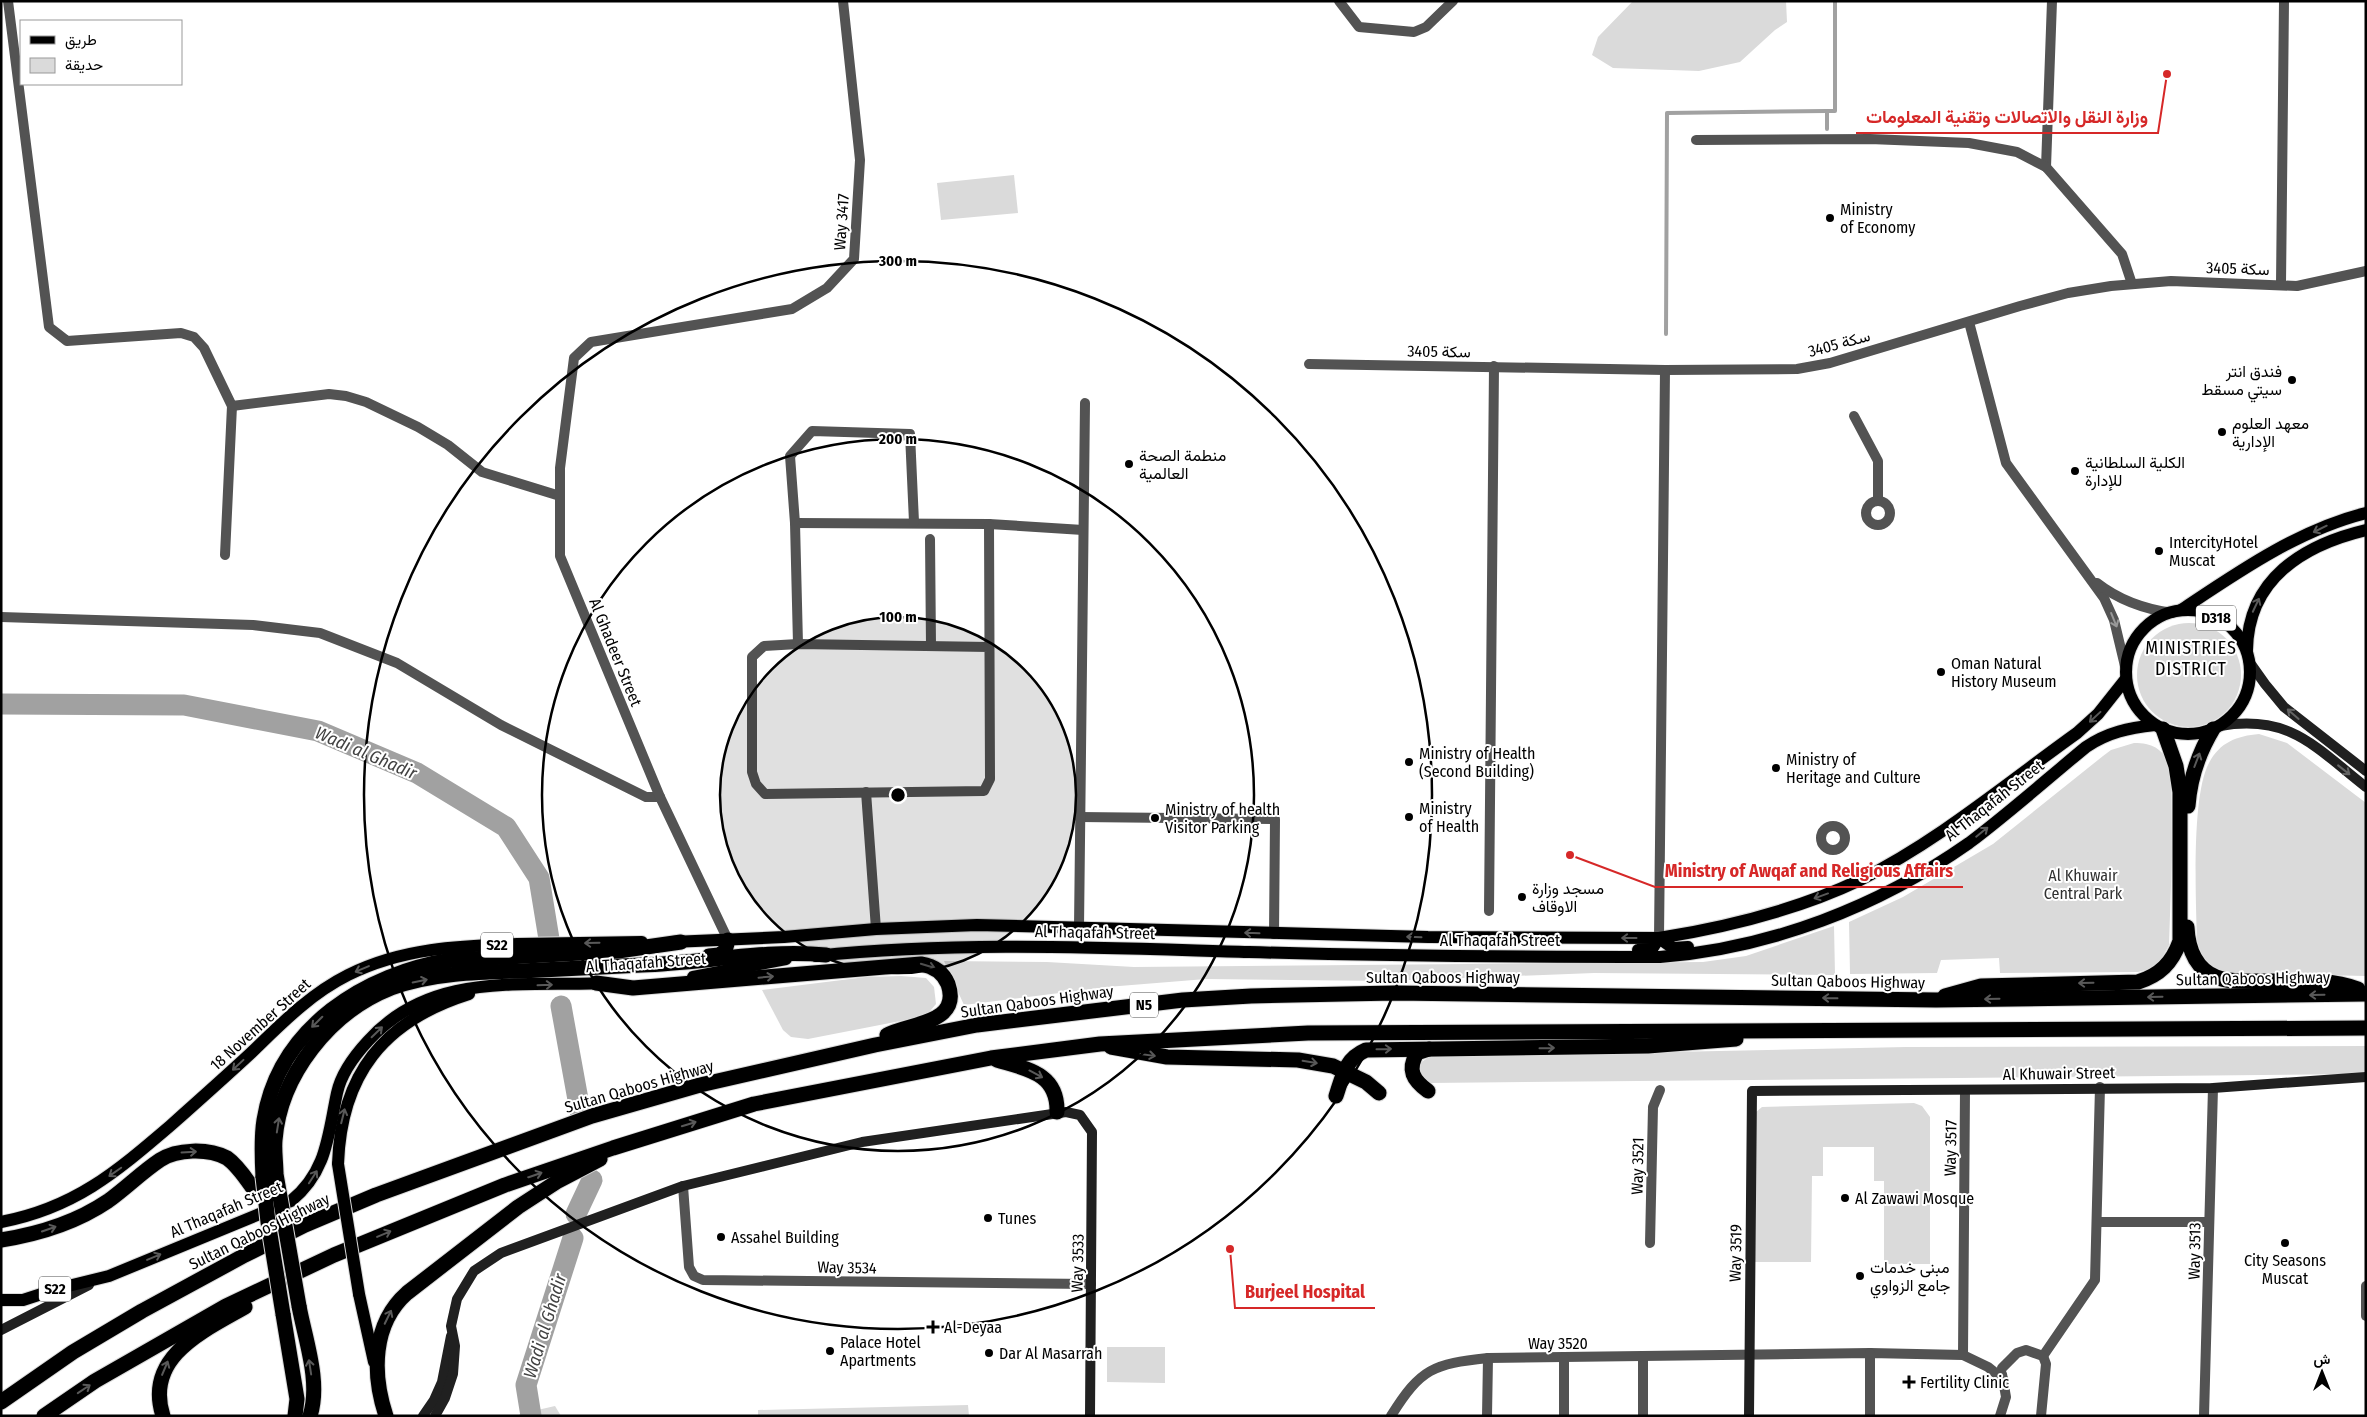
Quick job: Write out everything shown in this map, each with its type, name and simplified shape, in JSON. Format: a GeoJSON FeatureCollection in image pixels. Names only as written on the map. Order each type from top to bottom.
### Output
{"type":"FeatureCollection","features":[{"type":"Feature","properties":{"kind":"highway"},"geometry":{"type":"LineString","coordinates":[[1936,1000],[1950,993],[1981,986],[2138,982],[2160,972],[2169,964],[2180,941],[2180,792],[2176,766],[2159,727]]}},
{"type":"Feature","properties":{"kind":"highway"},"geometry":{"type":"LineString","coordinates":[[2216,728],[2197,758],[2189,790],[2187,929],[2188,941],[2194,957],[2205,970],[2226,980],[2334,983],[2366,993]]}},
{"type":"Feature","properties":{"kind":"highway"},"geometry":{"type":"LineString","coordinates":[[659,965],[676,958],[720,955],[727,948],[728,940]]}},
{"type":"Feature","properties":{"kind":"highway"},"geometry":{"type":"LineString","coordinates":[[295,1416],[297,1398],[268,1222],[262,1143],[264,1119],[280,1073],[307,1032],[324,1015],[360,990],[403,971],[452,960],[618,952],[681,942]]}},
{"type":"Feature","properties":{"kind":"highway"},"geometry":{"type":"LineString","coordinates":[[310,1416],[313,1392],[311,1371],[299,1306],[264,1179],[286,1093],[297,1071],[326,1032],[365,1002],[390,989],[453,975],[659,965],[797,953],[826,955]]}},
{"type":"Feature","properties":{"kind":"highway"},"geometry":{"type":"LineString","coordinates":[[596,983],[633,988],[921,964],[939,970],[947,981],[950,995],[942,1014],[928,1022],[890,1034],[874,1045]]}},
{"type":"Feature","properties":{"kind":"highway","name":"Sultan Qaboos Highway"},"geometry":{"type":"LineString","coordinates":[[1,1402],[73,1352],[151,1306],[271,1242],[376,1195],[592,1116],[700,1085],[874,1045],[977,1025],[1183,1000],[1252,996],[1395,993],[1936,1000],[2366,993]]}},
{"type":"Feature","properties":{"kind":"highway","name":"N5"},"geometry":{"type":"LineString","coordinates":[[44,1416],[95,1381],[202,1319],[334,1254],[497,1189],[613,1148],[754,1104],[991,1058],[1100,1044],[1206,1037],[1404,1031],[2366,1028]]}},
{"type":"Feature","properties":{"kind":"highway"},"geometry":{"type":"LineString","coordinates":[[1336,1096],[1345,1070],[1354,1055],[1366,1050],[1648,1046],[1859,1030]]}},
{"type":"Feature","properties":{"kind":"highway"},"geometry":{"type":"LineString","coordinates":[[1100,1044],[1148,1056],[1298,1060],[1333,1066],[1345,1070],[1366,1082],[1379,1093]]}},
{"type":"Feature","properties":{"kind":"highway"},"geometry":{"type":"LineString","coordinates":[[1428,1090],[1418,1083],[1411,1073],[1412,1061],[1417,1053],[1434,1048]]}},
{"type":"Feature","properties":{"kind":"highway"},"geometry":{"type":"LineString","coordinates":[[991,1058],[1030,1070],[1046,1079],[1055,1094],[1057,1112]]}},
{"type":"Feature","properties":{"kind":"highway"},"geometry":{"type":"LineString","coordinates":[[386,1416],[377,1377],[381,1334],[390,1312],[400,1298],[518,1207],[558,1181],[593,1164],[613,1148]]}},
{"type":"Feature","properties":{"kind":"highway"},"geometry":{"type":"LineString","coordinates":[[1,1240],[29,1236],[85,1214],[108,1201],[161,1159],[179,1153],[213,1153],[227,1158],[238,1168],[264,1179]]}},
{"type":"Feature","properties":{"kind":"highway"},"geometry":{"type":"LineString","coordinates":[[163,1416],[159,1393],[162,1372],[179,1349],[236,1312],[334,1254]]}},
{"type":"Feature","properties":{"kind":"main road","name":"D318"},"geometry":{"type":"LineString","coordinates":[[2159,727],[2135,706],[2126,680],[2128,652],[2143,629],[2154,620],[2176,612],[2255,562],[2328,526],[2366,513]]}},
{"type":"Feature","properties":{"kind":"main road","name":"D318"},"geometry":{"type":"LineString","coordinates":[[2216,728],[2235,712],[2246,694],[2250,680],[2247,632],[2254,606],[2268,583],[2288,564],[2309,551],[2366,530]]}},
{"type":"Feature","properties":{"kind":"main road","name":"D318"},"geometry":{"type":"LineString","coordinates":[[2176,612],[2194,610],[2221,620],[2241,640],[2248,656]]}},
{"type":"Feature","properties":{"kind":"main road","name":"Al Thaqafah Street"},"geometry":{"type":"LineString","coordinates":[[728,940],[876,929],[977,925],[1428,937],[1659,938],[1729,925],[1769,914],[1839,889],[1887,865],[1926,842],[2077,733],[2098,714],[2126,680]]}},
{"type":"Feature","properties":{"kind":"main road","name":"Al Thaqafah Street"},"geometry":{"type":"LineString","coordinates":[[109,1276],[290,1200],[300,1193],[309,1184],[321,1162],[338,1088],[345,1073],[369,1039],[401,1012],[430,997],[463,988],[667,980],[702,976],[779,960],[826,955],[957,947],[1052,946],[1428,957],[1660,957],[1693,954],[1725,948],[1819,923],[1852,910],[1942,861],[1970,842],[2101,736],[2130,728],[2159,727]]}},
{"type":"Feature","properties":{"kind":"main road"},"geometry":{"type":"LineString","coordinates":[[2159,727],[2188,734],[2216,728]]}},
{"type":"Feature","properties":{"kind":"main road"},"geometry":{"type":"LineString","coordinates":[[1525,957],[1652,950],[1659,938],[1673,948],[1696,946],[1725,948]]}},
{"type":"Feature","properties":{"kind":"main road","name":"18 November Street"},"geometry":{"type":"LineString","coordinates":[[1,1222],[23,1218],[71,1199],[118,1171],[205,1096],[300,1007],[331,984],[364,968],[399,956],[448,947],[728,940]]}},
{"type":"Feature","properties":{"kind":"main road"},"geometry":{"type":"LineString","coordinates":[[377,1377],[359,1294],[338,1164],[341,1124],[348,1098],[370,1058],[391,1036],[414,1018],[455,999],[485,990],[525,985]]}},
{"type":"Feature","properties":{"kind":"main road","name":"S22"},"geometry":{"type":"LineString","coordinates":[[1,1300],[28,1298],[109,1276]]}},
{"type":"Feature","properties":{"kind":"street"},"geometry":{"type":"LineString","coordinates":[[8,1],[20,81]]}},
{"type":"Feature","properties":{"kind":"street","name":"Way 3417"},"geometry":{"type":"LineString","coordinates":[[574,358],[591,342],[792,309],[827,288],[854,259],[860,160],[843,1]]}},
{"type":"Feature","properties":{"kind":"street"},"geometry":{"type":"LineString","coordinates":[[1339,1],[1359,27],[1414,32],[1426,26],[1453,1]]}},
{"type":"Feature","properties":{"kind":"street"},"geometry":{"type":"LineString","coordinates":[[2046,167],[2052,1]]}},
{"type":"Feature","properties":{"kind":"street"},"geometry":{"type":"LineString","coordinates":[[2281,284],[2284,1]]}},
{"type":"Feature","properties":{"kind":"street"},"geometry":{"type":"LineString","coordinates":[[20,85],[49,327],[67,341],[181,333],[194,337],[204,348],[232,406],[225,555]]}},
{"type":"Feature","properties":{"kind":"street"},"geometry":{"type":"LineString","coordinates":[[1696,140],[1870,139],[1969,143],[2017,152],[2046,167],[2122,254],[2132,284]]}},
{"type":"Feature","properties":{"kind":"street","name":"سكة 3405"},"geometry":{"type":"LineString","coordinates":[[1309,364],[1665,370],[1797,369],[1830,363],[2068,293],[2132,284],[2171,281],[2297,286],[2366,271]]}},
{"type":"Feature","properties":{"kind":"street"},"geometry":{"type":"LineString","coordinates":[[1969,322],[2006,463],[2091,578],[2114,620],[2126,666]]}},
{"type":"Feature","properties":{"kind":"street","name":"Al Ghadeer Street"},"geometry":{"type":"LineString","coordinates":[[574,358],[560,468],[560,556],[660,797],[728,940]]}},
{"type":"Feature","properties":{"kind":"street"},"geometry":{"type":"LineString","coordinates":[[1489,911],[1494,366]]}},
{"type":"Feature","properties":{"kind":"street"},"geometry":{"type":"LineString","coordinates":[[1659,938],[1665,370]]}},
{"type":"Feature","properties":{"kind":"street"},"geometry":{"type":"LineString","coordinates":[[232,406],[329,394],[346,396],[366,402],[418,427],[448,445],[482,472],[560,496]]}},
{"type":"Feature","properties":{"kind":"street"},"geometry":{"type":"LineString","coordinates":[[1079,928],[1085,403]]}},
{"type":"Feature","properties":{"kind":"street"},"geometry":{"type":"LineString","coordinates":[[1854,416],[1878,461],[1878,501]]}},
{"type":"Feature","properties":{"kind":"street"},"geometry":{"type":"LineString","coordinates":[[798,644],[795,523],[790,456],[812,431],[910,434],[914,522]]}},
{"type":"Feature","properties":{"kind":"street"},"geometry":{"type":"LineString","coordinates":[[795,523],[914,522],[989,524],[1083,530]]}},
{"type":"Feature","properties":{"kind":"street"},"geometry":{"type":"LineString","coordinates":[[989,524],[990,647],[990,779],[984,791],[765,794],[756,784],[752,772],[752,658],[764,646],[798,644],[990,647]]}},
{"type":"Feature","properties":{"kind":"street"},"geometry":{"type":"LineString","coordinates":[[930,539],[931,646]]}},
{"type":"Feature","properties":{"kind":"street"},"geometry":{"type":"LineString","coordinates":[[2091,578],[2120,598],[2154,610],[2176,612]]}},
{"type":"Feature","properties":{"kind":"street"},"geometry":{"type":"LineString","coordinates":[[1,617],[253,625],[320,633],[397,663],[501,725],[646,797],[660,797]]}},
{"type":"Feature","properties":{"kind":"street"},"geometry":{"type":"LineString","coordinates":[[2248,656],[2265,684],[2284,706],[2366,771]]}},
{"type":"Feature","properties":{"kind":"street"},"geometry":{"type":"LineString","coordinates":[[2216,728],[2244,722],[2261,723],[2295,733],[2310,742],[2366,787]]}},
{"type":"Feature","properties":{"kind":"street"},"geometry":{"type":"LineString","coordinates":[[866,792],[876,929]]}},
{"type":"Feature","properties":{"kind":"street"},"geometry":{"type":"LineString","coordinates":[[1079,818],[1275,819],[1274,934]]}},
{"type":"Feature","properties":{"kind":"street","name":"Al Khuwair Street"},"geometry":{"type":"LineString","coordinates":[[1752,1091],[2100,1087],[2213,1088],[2366,1077]]}},
{"type":"Feature","properties":{"kind":"street"},"geometry":{"type":"LineString","coordinates":[[2043,1356],[2095,1280],[2100,1087]]}},
{"type":"Feature","properties":{"kind":"street","name":"Way 3513"},"geometry":{"type":"LineString","coordinates":[[2204,1416],[2213,1088]]}},
{"type":"Feature","properties":{"kind":"street","name":"Way 3521"},"geometry":{"type":"LineString","coordinates":[[1650,1243],[1653,1106],[1660,1090]]}},
{"type":"Feature","properties":{"kind":"street","name":"Way 3517"},"geometry":{"type":"LineString","coordinates":[[1963,1355],[1966,1090]]}},
{"type":"Feature","properties":{"kind":"street","name":"Way 3519"},"geometry":{"type":"LineString","coordinates":[[1749,1416],[1752,1091]]}},
{"type":"Feature","properties":{"kind":"street"},"geometry":{"type":"LineString","coordinates":[[423,1416],[434,1400],[442,1382],[452,1335],[454,1308],[461,1289],[474,1272],[491,1258],[683,1186],[862,1142],[1057,1112]]}},
{"type":"Feature","properties":{"kind":"street","name":"Way 3533"},"geometry":{"type":"LineString","coordinates":[[1057,1112],[1080,1115],[1092,1132],[1090,1416]]}},
{"type":"Feature","properties":{"kind":"street","name":"Way 3534"},"geometry":{"type":"LineString","coordinates":[[683,1186],[689,1267],[694,1276],[704,1280],[1091,1284]]}},
{"type":"Feature","properties":{"kind":"street"},"geometry":{"type":"LineString","coordinates":[[2097,1222],[2209,1222]]}},
{"type":"Feature","properties":{"kind":"street"},"geometry":{"type":"LineString","coordinates":[[1,1330],[109,1276]]}},
{"type":"Feature","properties":{"kind":"street"},"geometry":{"type":"LineString","coordinates":[[2366,1286],[2366,1316]]}},
{"type":"Feature","properties":{"kind":"street"},"geometry":{"type":"LineString","coordinates":[[435,1416],[445,1398],[453,1374],[455,1346],[452,1335]]}},
{"type":"Feature","properties":{"kind":"street"},"geometry":{"type":"LineString","coordinates":[[1997,1369],[2017,1353],[2026,1350],[2043,1356]]}},
{"type":"Feature","properties":{"kind":"street"},"geometry":{"type":"LineString","coordinates":[[1870,1353],[1870,1416]]}},
{"type":"Feature","properties":{"kind":"street"},"geometry":{"type":"LineString","coordinates":[[1749,1354],[1870,1353],[1963,1355],[1997,1369],[2002,1379],[2006,1397],[2000,1416]]}},
{"type":"Feature","properties":{"kind":"street","name":"Way 3520"},"geometry":{"type":"LineString","coordinates":[[1391,1416],[1409,1388],[1429,1372],[1448,1362],[1488,1358],[1643,1358],[1749,1354]]}},
{"type":"Feature","properties":{"kind":"street"},"geometry":{"type":"LineString","coordinates":[[2041,1416],[2046,1364],[2043,1356]]}},
{"type":"Feature","properties":{"kind":"street"},"geometry":{"type":"LineString","coordinates":[[1487,1416],[1488,1358]]}},
{"type":"Feature","properties":{"kind":"street"},"geometry":{"type":"LineString","coordinates":[[1564,1358],[1564,1416]]}},
{"type":"Feature","properties":{"kind":"street"},"geometry":{"type":"LineString","coordinates":[[1643,1358],[1643,1416]]}},
{"type":"Feature","properties":{"kind":"green space"},"geometry":{"type":"Polygon","coordinates":[[[1633,1],[1786,1],[1787,22],[1775,30],[1740,62],[1699,71],[1613,68],[1592,55],[1598,37],[1633,1]]]}},
{"type":"Feature","properties":{"kind":"green space"},"geometry":{"type":"Polygon","coordinates":[[[1014,175],[1018,213],[941,220],[937,183],[1014,175]]]}},
{"type":"Feature","properties":{"kind":"green space"},"geometry":{"type":"Polygon","coordinates":[[[2189,623],[2209,627],[2226,638],[2237,655],[2241,675],[2237,695],[2226,712],[2209,723],[2189,727],[2169,723],[2152,712],[2141,695],[2137,675],[2141,655],[2152,638],[2169,627],[2189,623]]]}},
{"type":"Feature","properties":{"kind":"green space"},"geometry":{"type":"Polygon","coordinates":[[[2259,734],[2287,743],[2366,803],[2366,976],[2223,973],[2205,962],[2197,942],[2196,876],[2197,823],[2203,778],[2213,756],[2224,745],[2243,736],[2259,734]]]}},
{"type":"Feature","properties":{"kind":"green space","name":"Al Khuwair Central Park"},"geometry":{"type":"Polygon","coordinates":[[[2134,743],[2147,744],[2157,748],[2165,756],[2171,767],[2172,855],[2169,945],[2157,967],[2138,972],[2000,973],[1999,958],[1941,960],[1937,973],[1850,974],[1849,922],[1903,897],[1993,844],[2111,750],[2134,743]]]}},
{"type":"Feature","properties":{"kind":"green space"},"geometry":{"type":"Polygon","coordinates":[[[1834,926],[1835,975],[1594,973],[1383,981],[1206,979],[1107,987],[964,1005],[944,961],[1047,962],[1134,967],[1703,962],[1746,956],[1834,926]]]}},
{"type":"Feature","properties":{"kind":"green space"},"geometry":{"type":"Polygon","coordinates":[[[901,976],[926,978],[934,987],[936,1004],[926,1016],[808,1039],[791,1037],[783,1030],[762,990],[866,977],[901,976]]]}},
{"type":"Feature","properties":{"kind":"green space"},"geometry":{"type":"Polygon","coordinates":[[[2366,1046],[2366,1074],[1429,1083],[1419,1076],[1420,1063],[1429,1057],[1906,1047],[2366,1046]]]}},
{"type":"Feature","properties":{"kind":"green space"},"geometry":{"type":"Polygon","coordinates":[[[1914,1103],[1922,1106],[1930,1117],[1930,1264],[1884,1264],[1884,1181],[1874,1181],[1874,1147],[1823,1147],[1823,1176],[1812,1176],[1811,1262],[1755,1262],[1756,1112],[1762,1107],[1914,1103]]]}},
{"type":"Feature","properties":{"kind":"green space"},"geometry":{"type":"Polygon","coordinates":[[[1107,1347],[1165,1347],[1165,1383],[1107,1382],[1107,1347]]]}},
{"type":"Feature","properties":{"kind":"green space"},"geometry":{"type":"Polygon","coordinates":[[[968,1405],[969,1416],[758,1416],[758,1410],[968,1405]]]}},
{"type":"Feature","properties":{"kind":"green space"},"geometry":{"type":"Polygon","coordinates":[[[555,1406],[561,1416],[518,1416],[520,1414],[555,1406]]]}},
{"type":"Feature","properties":{"kind":"waterway"},"geometry":{"type":"LineString","coordinates":[[1827,129],[1827,111],[1835,111],[1835,1]]}},
{"type":"Feature","properties":{"kind":"waterway"},"geometry":{"type":"LineString","coordinates":[[1666,334],[1667,113],[1827,111]]}},
{"type":"Feature","properties":{"kind":"waterway","name":"Wadi al Ghadir"},"geometry":{"type":"LineString","coordinates":[[1,704],[184,705],[318,731],[417,773],[506,827],[539,878],[549,939]]}},
{"type":"Feature","properties":{"kind":"waterway","name":"Wadi al Ghadir"},"geometry":{"type":"LineString","coordinates":[[561,1006],[581,1116]]}},
{"type":"Feature","properties":{"kind":"waterway","name":"Wadi al Ghadir"},"geometry":{"type":"LineString","coordinates":[[576,1214],[592,1180]]}},
{"type":"Feature","properties":{"kind":"waterway","name":"Wadi al Ghadir"},"geometry":{"type":"LineString","coordinates":[[531,1416],[526,1385],[573,1238]]}},
{"type":"Feature","properties":{"kind":"place","name":"وزارة النقل والاتصالات وتقنية المعلومات"},"geometry":{"type":"Point","coordinates":[2167,74]}},
{"type":"Feature","properties":{"kind":"place","name":"Ministry of Economy"},"geometry":{"type":"Point","coordinates":[1830,218]}},
{"type":"Feature","properties":{"kind":"place","name":"فندق انتر سيتي مسقط"},"geometry":{"type":"Point","coordinates":[2292,380]}},
{"type":"Feature","properties":{"kind":"place","name":"معهد العلوم الإدارية"},"geometry":{"type":"Point","coordinates":[2222,432]}},
{"type":"Feature","properties":{"kind":"place","name":"منطمة الصحة العالمية"},"geometry":{"type":"Point","coordinates":[1129,464]}},
{"type":"Feature","properties":{"kind":"place","name":"الكلية السلطانية للإدارة"},"geometry":{"type":"Point","coordinates":[2075,471]}},
{"type":"Feature","properties":{"kind":"place","name":"IntercityHotel Muscat"},"geometry":{"type":"Point","coordinates":[2159,551]}},
{"type":"Feature","properties":{"kind":"place","name":"Oman Natural History Museum"},"geometry":{"type":"Point","coordinates":[1941,672]}},
{"type":"Feature","properties":{"kind":"place","name":"Ministry of Health (Second Building)"},"geometry":{"type":"Point","coordinates":[1409,762]}},
{"type":"Feature","properties":{"kind":"place","name":"Ministry of Heritage and Culture"},"geometry":{"type":"Point","coordinates":[1776,768]}},
{"type":"Feature","properties":{"kind":"place","name":"Ministry of Health"},"geometry":{"type":"Point","coordinates":[1409,817]}},
{"type":"Feature","properties":{"kind":"place","name":"Ministry of health Visitor Parking"},"geometry":{"type":"Point","coordinates":[1155,818]}},
{"type":"Feature","properties":{"kind":"place","name":"Ministry of Awqaf and Religious Affairs"},"geometry":{"type":"Point","coordinates":[1570,855]}},
{"type":"Feature","properties":{"kind":"place","name":"مسجد وزارة الاوقاف"},"geometry":{"type":"Point","coordinates":[1522,897]}},
{"type":"Feature","properties":{"kind":"place","name":"Al Zawawi Mosque"},"geometry":{"type":"Point","coordinates":[1845,1198]}},
{"type":"Feature","properties":{"kind":"place","name":"Tunes"},"geometry":{"type":"Point","coordinates":[988,1218]}},
{"type":"Feature","properties":{"kind":"place","name":"Assahel Building"},"geometry":{"type":"Point","coordinates":[721,1237]}},
{"type":"Feature","properties":{"kind":"place","name":"City Seasons Muscat"},"geometry":{"type":"Point","coordinates":[2285,1243]}},
{"type":"Feature","properties":{"kind":"place","name":"Burjeel Hospital"},"geometry":{"type":"Point","coordinates":[1230,1249]}},
{"type":"Feature","properties":{"kind":"place","name":"مبنى خدمات جامع الزواوي"},"geometry":{"type":"Point","coordinates":[1860,1276]}},
{"type":"Feature","properties":{"kind":"place","name":"Al-Deyaa"},"geometry":{"type":"Point","coordinates":[933,1327]}},
{"type":"Feature","properties":{"kind":"place","name":"Palace Hotel Apartments"},"geometry":{"type":"Point","coordinates":[830,1351]}},
{"type":"Feature","properties":{"kind":"place","name":"Dar Al Masarrah"},"geometry":{"type":"Point","coordinates":[989,1353]}},
{"type":"Feature","properties":{"kind":"place","name":"Fertility Clinic"},"geometry":{"type":"Point","coordinates":[1909,1382]}},
{"type":"Feature","properties":{"kind":"district","name":"MINISTRIES DISTRICT"},"geometry":{"type":"Point","coordinates":[2191,658]}}]}
